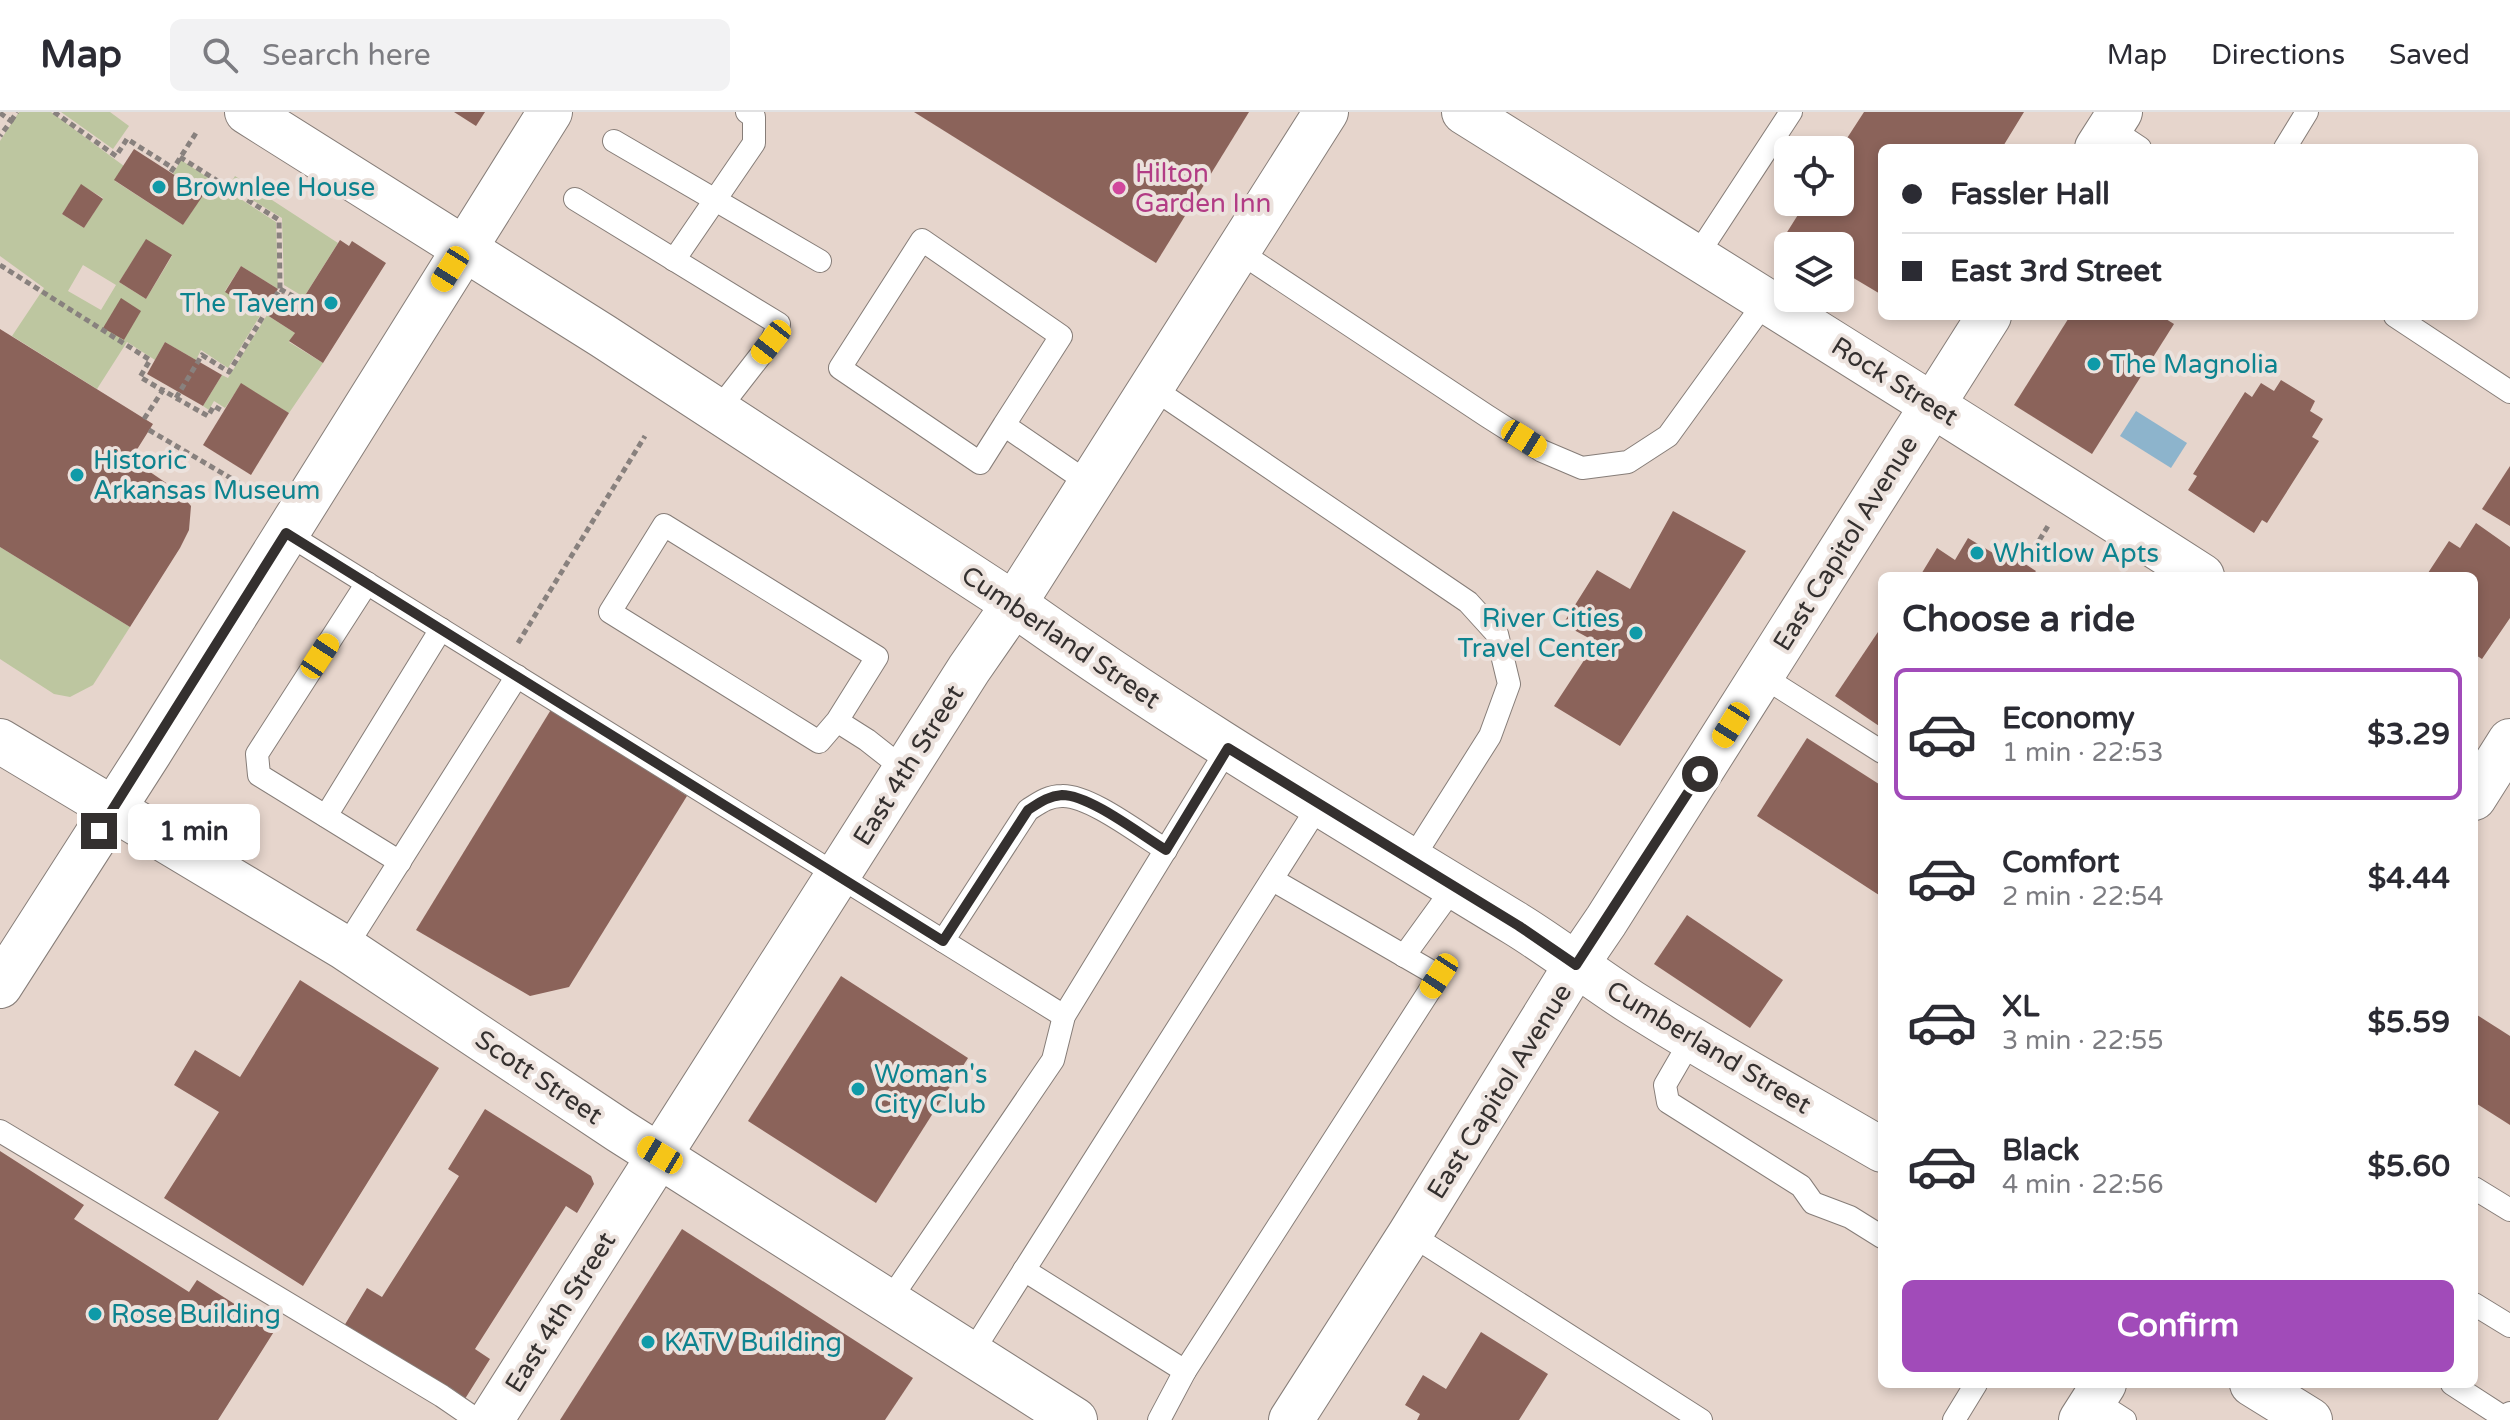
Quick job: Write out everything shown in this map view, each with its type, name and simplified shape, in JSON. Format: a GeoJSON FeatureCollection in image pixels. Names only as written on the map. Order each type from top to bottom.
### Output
{"type":"FeatureCollection","features":[{"type":"Feature","properties":{"kind":"main road","name":"Cumberland Street"},"geometry":{"type":"LineString","coordinates":[[247,112],[718,410],[1228,748],[1519,926],[1691,1040],[1878,1148]]}},
{"type":"Feature","properties":{"kind":"main road"},"geometry":{"type":"LineString","coordinates":[[0,986],[550,112]]}},
{"type":"Feature","properties":{"kind":"main road","name":"East 4th Street"},"geometry":{"type":"LineString","coordinates":[[491,1420],[1326,112]]}},
{"type":"Feature","properties":{"kind":"main road","name":"Rock Street"},"geometry":{"type":"LineString","coordinates":[[1464,112],[1765,302],[1933,403],[2196,572]]}},
{"type":"Feature","properties":{"kind":"main road","name":"East Capitol Avenue"},"geometry":{"type":"LineString","coordinates":[[1291,1420],[1986,320]]}},
{"type":"Feature","properties":{"kind":"main road","name":"Scott Street"},"geometry":{"type":"LineString","coordinates":[[0,741],[345,948],[660,1155],[1075,1420]]}},
{"type":"Feature","properties":{"kind":"main road"},"geometry":{"type":"LineString","coordinates":[[2258,1388],[2310,1420]]}},
{"type":"Feature","properties":{"kind":"lane"},"geometry":{"type":"LineString","coordinates":[[674,260],[754,143],[754,117],[747,112]]}},
{"type":"Feature","properties":{"kind":"lane"},"geometry":{"type":"LineString","coordinates":[[1696,257],[1791,112]]}},
{"type":"Feature","properties":{"kind":"lane"},"geometry":{"type":"LineString","coordinates":[[2287,144],[2307,112]]}},
{"type":"Feature","properties":{"kind":"lane"},"geometry":{"type":"LineString","coordinates":[[614,141],[820,261]]}},
{"type":"Feature","properties":{"kind":"lane"},"geometry":{"type":"LineString","coordinates":[[575,199],[779,324],[771,342],[718,410]]}},
{"type":"Feature","properties":{"kind":"lane"},"geometry":{"type":"LineString","coordinates":[[922,240],[1061,336],[1004,425],[980,463],[840,368],[922,240]]}},
{"type":"Feature","properties":{"kind":"lane"},"geometry":{"type":"LineString","coordinates":[[1238,251],[1542,451],[1582,468],[1628,462],[1668,436],[1765,302]]}},
{"type":"Feature","properties":{"kind":"lane"},"geometry":{"type":"LineString","coordinates":[[2401,320],[2510,392]]}},
{"type":"Feature","properties":{"kind":"lane"},"geometry":{"type":"LineString","coordinates":[[1151,387],[1468,602],[1497,634],[1509,684],[1490,736],[1411,861]]}},
{"type":"Feature","properties":{"kind":"lane"},"geometry":{"type":"LineString","coordinates":[[1004,425],[1090,484]]}},
{"type":"Feature","properties":{"kind":"lane"},"geometry":{"type":"LineString","coordinates":[[664,525],[877,657],[837,721],[819,742],[610,612],[664,525]]}},
{"type":"Feature","properties":{"kind":"lane"},"geometry":{"type":"LineString","coordinates":[[286,533],[1064,1016]]}},
{"type":"Feature","properties":{"kind":"lane"},"geometry":{"type":"LineString","coordinates":[[367,583],[257,754],[259,775],[400,862]]}},
{"type":"Feature","properties":{"kind":"lane"},"geometry":{"type":"LineString","coordinates":[[326,816],[441,629]]}},
{"type":"Feature","properties":{"kind":"lane"},"geometry":{"type":"LineString","coordinates":[[345,948],[400,862],[510,672]]}},
{"type":"Feature","properties":{"kind":"lane"},"geometry":{"type":"LineString","coordinates":[[1762,676],[1878,749]]}},
{"type":"Feature","properties":{"kind":"lane"},"geometry":{"type":"LineString","coordinates":[[837,721],[905,770]]}},
{"type":"Feature","properties":{"kind":"lane"},"geometry":{"type":"LineString","coordinates":[[889,1301],[1053,1060],[1064,1016],[1228,748]]}},
{"type":"Feature","properties":{"kind":"lane"},"geometry":{"type":"LineString","coordinates":[[943,941],[1028,810],[1046,798],[1064,795],[1086,801],[1166,850]]}},
{"type":"Feature","properties":{"kind":"lane"},"geometry":{"type":"LineString","coordinates":[[971,1354],[1319,805]]}},
{"type":"Feature","properties":{"kind":"lane"},"geometry":{"type":"LineString","coordinates":[[1159,1420],[1185,1371],[1439,976],[1273,880]]}},
{"type":"Feature","properties":{"kind":"lane"},"geometry":{"type":"LineString","coordinates":[[1404,956],[1454,887]]}},
{"type":"Feature","properties":{"kind":"lane"},"geometry":{"type":"LineString","coordinates":[[1691,1040],[1665,1085],[1668,1102],[1801,1186],[1813,1203],[1850,1217],[1878,1234]]}},
{"type":"Feature","properties":{"kind":"lane"},"geometry":{"type":"LineString","coordinates":[[0,1131],[477,1420]]}},
{"type":"Feature","properties":{"kind":"lane"},"geometry":{"type":"LineString","coordinates":[[2478,1190],[2510,1210]]}},
{"type":"Feature","properties":{"kind":"lane"},"geometry":{"type":"LineString","coordinates":[[1410,1234],[1701,1420]]}},
{"type":"Feature","properties":{"kind":"lane"},"geometry":{"type":"LineString","coordinates":[[1024,1270],[1185,1371]]}},
{"type":"Feature","properties":{"kind":"lane"},"geometry":{"type":"LineString","coordinates":[[2478,1306],[2510,1326]]}},
{"type":"Feature","properties":{"kind":"lane"},"geometry":{"type":"LineString","coordinates":[[1954,1420],[1974,1388]]}},
{"type":"Feature","properties":{"kind":"lane"},"geometry":{"type":"LineString","coordinates":[[2458,1388],[2506,1419],[2510,1413]]}},
{"type":"Feature","properties":{"kind":"path"},"geometry":{"type":"LineString","coordinates":[[0,136],[17,112]]}},
{"type":"Feature","properties":{"kind":"path"},"geometry":{"type":"LineString","coordinates":[[54,112],[116,156],[127,139],[172,170],[196,133]]}},
{"type":"Feature","properties":{"kind":"path"},"geometry":{"type":"LineString","coordinates":[[0,113],[11,121]]}},
{"type":"Feature","properties":{"kind":"path"},"geometry":{"type":"LineString","coordinates":[[176,398],[202,355],[229,372],[280,289],[279,220],[180,157]]}},
{"type":"Feature","properties":{"kind":"path"},"geometry":{"type":"LineString","coordinates":[[0,265],[150,360],[140,377],[208,416],[214,406],[224,412]]}},
{"type":"Feature","properties":{"kind":"path"},"geometry":{"type":"LineString","coordinates":[[280,289],[302,301]]}},
{"type":"Feature","properties":{"kind":"path"},"geometry":{"type":"LineString","coordinates":[[144,419],[163,390]]}},
{"type":"Feature","properties":{"kind":"path"},"geometry":{"type":"LineString","coordinates":[[149,430],[256,493]]}},
{"type":"Feature","properties":{"kind":"path"},"geometry":{"type":"LineString","coordinates":[[510,672],[645,436]]}},
{"type":"Feature","properties":{"kind":"path"},"geometry":{"type":"LineString","coordinates":[[2029,557],[2048,525]]}},
{"type":"Feature","properties":{"kind":"shaded area"},"geometry":{"type":"Polygon","coordinates":[[[0,112],[2510,112],[2510,1420],[0,1420],[0,112]]]}},
{"type":"Feature","properties":{"kind":"green space"},"geometry":{"type":"Polygon","coordinates":[[[19,112],[51,112],[124,166],[115,181],[183,225],[203,194],[173,174],[181,160],[276,222],[278,289],[241,266],[225,291],[261,314],[228,368],[201,350],[196,360],[165,342],[155,360],[127,342],[97,389],[12,336],[44,288],[0,256],[0,141],[19,112]],[[81,185],[62,214],[84,228],[103,198],[81,185]],[[146,240],[119,282],[146,299],[172,256],[146,240]],[[83,265],[68,291],[101,310],[116,285],[83,265]]]}},
{"type":"Feature","properties":{"kind":"green space"},"geometry":{"type":"Polygon","coordinates":[[[61,112],[110,112],[129,126],[113,149],[61,112]]]}},
{"type":"Feature","properties":{"kind":"green space"},"geometry":{"type":"Polygon","coordinates":[[[235,176],[338,243],[304,297],[284,285],[282,218],[229,186],[235,176]]]}},
{"type":"Feature","properties":{"kind":"green space"},"geometry":{"type":"Polygon","coordinates":[[[267,315],[295,333],[289,342],[323,363],[289,413],[241,384],[225,408],[214,401],[209,410],[203,406],[222,375],[228,378],[267,315]]]}},
{"type":"Feature","properties":{"kind":"green space"},"geometry":{"type":"Polygon","coordinates":[[[0,547],[130,627],[93,685],[70,697],[54,694],[0,659],[0,547]]]}},
{"type":"Feature","properties":{"kind":"water"},"geometry":{"type":"Polygon","coordinates":[[[2136,411],[2187,443],[2171,468],[2120,436],[2136,411]]]}},
{"type":"Feature","properties":{"kind":"building"},"geometry":{"type":"Polygon","coordinates":[[[454,112],[485,112],[476,126],[454,112]]]}},
{"type":"Feature","properties":{"kind":"building","name":"Hilton Garden Inn"},"geometry":{"type":"Polygon","coordinates":[[[914,112],[1249,112],[1156,263],[914,112]]]}},
{"type":"Feature","properties":{"kind":"building"},"geometry":{"type":"Polygon","coordinates":[[[1864,112],[2024,112],[2004,144],[1878,144],[1878,293],[1854,278],[1854,232],[1787,232],[1797,216],[1854,216],[1854,136],[1848,136],[1864,112]]]}},
{"type":"Feature","properties":{"kind":"building","name":"Brownlee House"},"geometry":{"type":"Polygon","coordinates":[[[134,149],[204,194],[183,225],[114,180],[134,149]]]}},
{"type":"Feature","properties":{"kind":"building"},"geometry":{"type":"Polygon","coordinates":[[[81,184],[103,199],[84,228],[62,214],[81,184]]]}},
{"type":"Feature","properties":{"kind":"building"},"geometry":{"type":"Polygon","coordinates":[[[146,239],[172,255],[146,299],[119,282],[146,239]]]}},
{"type":"Feature","properties":{"kind":"building","name":"The Tavern"},"geometry":{"type":"Polygon","coordinates":[[[340,240],[349,246],[352,241],[386,263],[323,363],[289,341],[295,333],[267,315],[282,293],[299,305],[340,240]]]}},
{"type":"Feature","properties":{"kind":"building"},"geometry":{"type":"Polygon","coordinates":[[[241,266],[278,289],[261,314],[225,292],[241,266]]]}},
{"type":"Feature","properties":{"kind":"building"},"geometry":{"type":"Polygon","coordinates":[[[121,298],[141,311],[124,340],[103,328],[121,298]]]}},
{"type":"Feature","properties":{"kind":"building","name":"The Magnolia"},"geometry":{"type":"Polygon","coordinates":[[[2067,320],[2168,320],[2174,324],[2092,454],[2014,405],[2067,320]]]}},
{"type":"Feature","properties":{"kind":"building","name":"Historic Arkansas Museum"},"geometry":{"type":"Polygon","coordinates":[[[0,329],[153,424],[131,459],[178,491],[191,506],[189,530],[180,548],[130,627],[0,547],[0,329]]]}},
{"type":"Feature","properties":{"kind":"building"},"geometry":{"type":"Polygon","coordinates":[[[165,342],[222,375],[203,406],[147,374],[165,342]]]}},
{"type":"Feature","properties":{"kind":"building"},"geometry":{"type":"Polygon","coordinates":[[[2281,380],[2315,401],[2310,411],[2323,419],[2312,437],[2319,441],[2267,523],[2262,520],[2254,533],[2188,490],[2197,476],[2193,474],[2245,392],[2252,397],[2261,383],[2274,391],[2281,380]]]}},
{"type":"Feature","properties":{"kind":"building"},"geometry":{"type":"Polygon","coordinates":[[[241,383],[289,413],[251,475],[203,445],[241,383]]]}},
{"type":"Feature","properties":{"kind":"building"},"geometry":{"type":"Polygon","coordinates":[[[2510,466],[2510,526],[2482,509],[2510,466]]]}},
{"type":"Feature","properties":{"kind":"building","name":"River Cities Travel Center"},"geometry":{"type":"Polygon","coordinates":[[[1673,511],[1746,551],[1620,746],[1554,706],[1596,642],[1563,624],[1597,570],[1630,589],[1673,511]]]}},
{"type":"Feature","properties":{"kind":"building"},"geometry":{"type":"Polygon","coordinates":[[[2476,523],[2510,547],[2510,618],[2482,659],[2478,656],[2478,572],[2429,572],[2449,541],[2460,548],[2476,523]]]}},
{"type":"Feature","properties":{"kind":"building","name":"Whitlow Apts"},"geometry":{"type":"Polygon","coordinates":[[[1968,538],[2013,565],[2016,558],[2036,571],[1922,572],[1937,548],[1955,560],[1968,538]]]}},
{"type":"Feature","properties":{"kind":"building"},"geometry":{"type":"Polygon","coordinates":[[[1878,632],[1878,725],[1835,696],[1878,632]]]}},
{"type":"Feature","properties":{"kind":"building"},"geometry":{"type":"Polygon","coordinates":[[[552,708],[687,796],[569,987],[530,996],[416,930],[552,708]]]}},
{"type":"Feature","properties":{"kind":"building"},"geometry":{"type":"Polygon","coordinates":[[[1807,738],[1878,783],[1878,894],[1757,816],[1807,738]]]}},
{"type":"Feature","properties":{"kind":"building"},"geometry":{"type":"Polygon","coordinates":[[[1687,915],[1783,980],[1750,1028],[1654,964],[1687,915]]]}},
{"type":"Feature","properties":{"kind":"building","name":"Woman's City Club"},"geometry":{"type":"Polygon","coordinates":[[[841,976],[968,1058],[876,1203],[748,1121],[841,976]]]}},
{"type":"Feature","properties":{"kind":"building"},"geometry":{"type":"Polygon","coordinates":[[[300,980],[439,1068],[303,1286],[164,1198],[219,1112],[174,1085],[195,1050],[240,1077],[300,980]]]}},
{"type":"Feature","properties":{"kind":"building"},"geometry":{"type":"Polygon","coordinates":[[[2478,1016],[2510,1036],[2510,1125],[2478,1105],[2478,1016]]]}},
{"type":"Feature","properties":{"kind":"building"},"geometry":{"type":"Polygon","coordinates":[[[485,1109],[591,1176],[594,1184],[577,1213],[566,1206],[475,1349],[490,1359],[463,1402],[344,1326],[367,1288],[382,1297],[459,1176],[448,1169],[485,1109]]]}},
{"type":"Feature","properties":{"kind":"building"},"geometry":{"type":"Polygon","coordinates":[[[0,1151],[84,1205],[74,1219],[189,1292],[197,1280],[275,1330],[218,1420],[0,1420],[0,1151]]]}},
{"type":"Feature","properties":{"kind":"building"},"geometry":{"type":"Polygon","coordinates":[[[682,1229],[913,1378],[885,1420],[560,1420],[682,1229]]]}},
{"type":"Feature","properties":{"kind":"building"},"geometry":{"type":"Polygon","coordinates":[[[1481,1332],[1548,1374],[1519,1420],[1417,1420],[1420,1414],[1405,1405],[1423,1375],[1446,1389],[1481,1332]]]}},
{"type":"Feature","properties":{"kind":"place","name":"Brownlee House"},"geometry":{"type":"Point","coordinates":[159,187]}},
{"type":"Feature","properties":{"kind":"place","name":"Hilton Garden Inn"},"geometry":{"type":"Point","coordinates":[1119,188]}},
{"type":"Feature","properties":{"kind":"place","name":"The Tavern"},"geometry":{"type":"Point","coordinates":[331,303]}},
{"type":"Feature","properties":{"kind":"place","name":"The Magnolia"},"geometry":{"type":"Point","coordinates":[2094,364]}},
{"type":"Feature","properties":{"kind":"place","name":"Historic Arkansas Museum"},"geometry":{"type":"Point","coordinates":[77,475]}},
{"type":"Feature","properties":{"kind":"place","name":"Whitlow Apts"},"geometry":{"type":"Point","coordinates":[1977,553]}},
{"type":"Feature","properties":{"kind":"place","name":"River Cities Travel Center"},"geometry":{"type":"Point","coordinates":[1636,633]}},
{"type":"Feature","properties":{"kind":"place","name":"Woman's City Club"},"geometry":{"type":"Point","coordinates":[858,1089]}},
{"type":"Feature","properties":{"kind":"place","name":"Rose Building"},"geometry":{"type":"Point","coordinates":[95,1314]}},
{"type":"Feature","properties":{"kind":"place","name":"KATV Building"},"geometry":{"type":"Point","coordinates":[648,1342]}},
{"type":"Feature","properties":{"kind":"route"},"geometry":{"type":"LineString","coordinates":[[99,831],[286,533],[943,941],[1028,810],[1046,798],[1064,795],[1086,801],[1166,850],[1228,748],[1519,926],[1576,965],[1700,774]]}}]}
